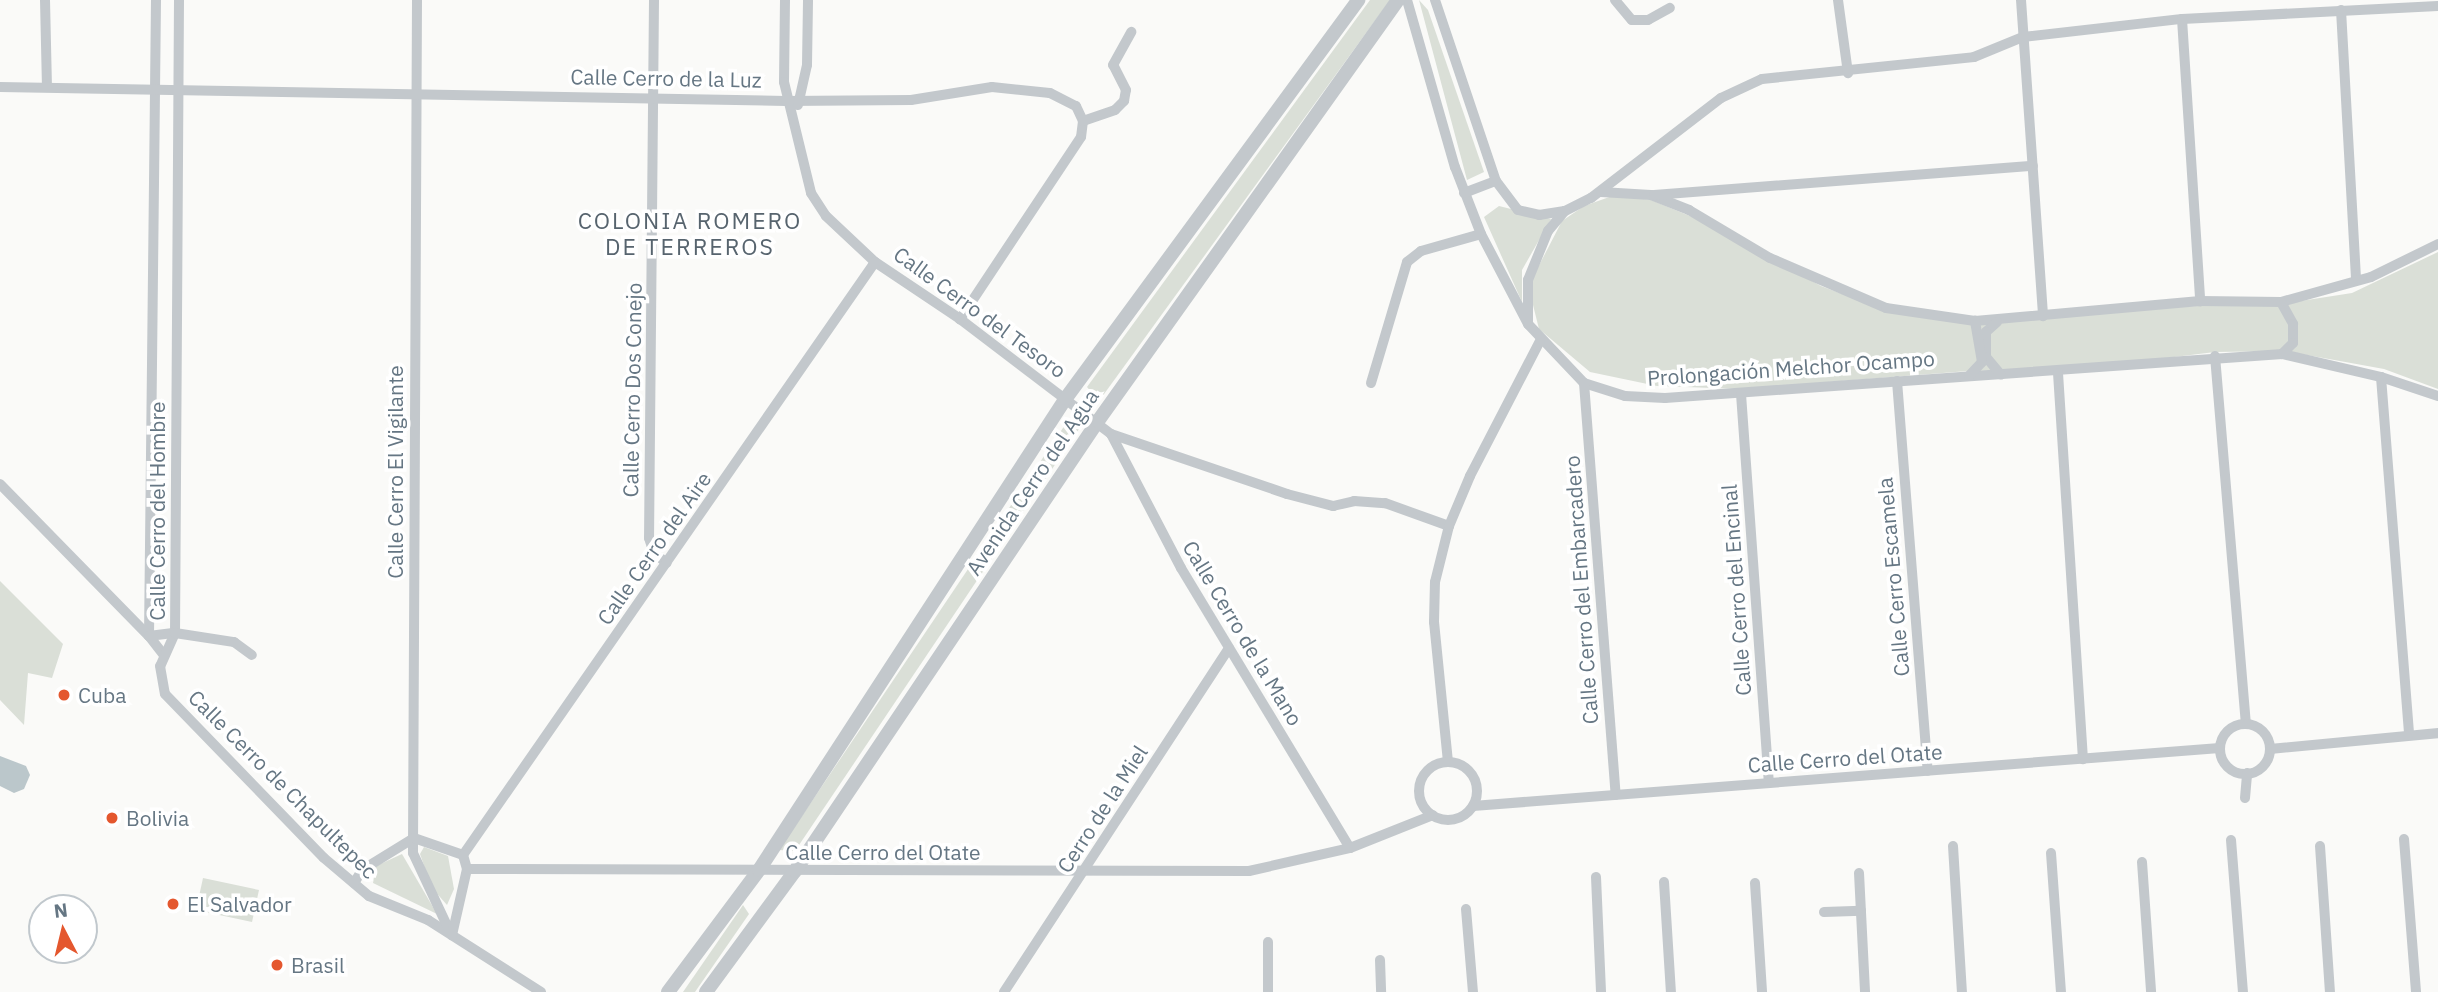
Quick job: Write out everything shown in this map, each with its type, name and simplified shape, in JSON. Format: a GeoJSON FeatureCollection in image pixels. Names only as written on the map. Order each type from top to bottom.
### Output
{"type":"FeatureCollection","features":[{"type":"Feature","properties":{"kind":"street"},"geometry":{"type":"LineString","coordinates":[[45,0],[47,86]]}},
{"type":"Feature","properties":{"kind":"street","name":"Calle Cerro del Hombre"},"geometry":{"type":"LineString","coordinates":[[156,0],[149,635],[163,654],[175,633],[179,0]]}},
{"type":"Feature","properties":{"kind":"street","name":"Calle Cerro El Vigilante"},"geometry":{"type":"LineString","coordinates":[[417,0],[413,853],[452,934]]}},
{"type":"Feature","properties":{"kind":"street","name":"Calle Cerro Dos Conejo"},"geometry":{"type":"LineString","coordinates":[[654,0],[649,538],[654,553],[667,564]]}},
{"type":"Feature","properties":{"kind":"street","name":"Calle Cerro del Tesoro"},"geometry":{"type":"LineString","coordinates":[[785,0],[786,101],[811,193],[835,226],[876,262],[960,319],[1098,421],[1111,434],[1287,494],[1333,506],[1354,501],[1385,503],[1449,526]]}},
{"type":"Feature","properties":{"kind":"street","name":"Calle Cerro del Tesoro"},"geometry":{"type":"LineString","coordinates":[[793,125],[807,65],[808,0]]}},
{"type":"Feature","properties":{"kind":"street","name":"Avenida Cerro del Agua"},"geometry":{"type":"LineString","coordinates":[[668,992],[759,870],[1066,398],[1358,0]]}},
{"type":"Feature","properties":{"kind":"street","name":"Avenida Cerro del Agua"},"geometry":{"type":"LineString","coordinates":[[706,992],[795,871],[1098,421],[1398,0]]}},
{"type":"Feature","properties":{"kind":"street","name":"Prolongación Melchor Ocampo"},"geometry":{"type":"LineString","coordinates":[[1407,0],[1464,193],[1481,234],[1528,324],[1540,341],[1584,383],[1625,396],[1741,394],[1969,376],[2058,373],[2215,356],[2282,354],[2381,377],[2438,396]]}},
{"type":"Feature","properties":{"kind":"street"},"geometry":{"type":"LineString","coordinates":[[1434,0],[1496,181],[1518,210],[1539,215],[1565,211],[1601,192],[1744,84],[1974,57],[2023,37],[2182,19],[2438,6]]}},
{"type":"Feature","properties":{"kind":"street"},"geometry":{"type":"LineString","coordinates":[[1615,0],[1632,20],[1648,20],[1670,8]]}},
{"type":"Feature","properties":{"kind":"street"},"geometry":{"type":"LineString","coordinates":[[1838,0],[1848,73]]}},
{"type":"Feature","properties":{"kind":"street"},"geometry":{"type":"LineString","coordinates":[[2021,0],[2043,316]]}},
{"type":"Feature","properties":{"kind":"street"},"geometry":{"type":"LineString","coordinates":[[2341,10],[2356,280]]}},
{"type":"Feature","properties":{"kind":"street"},"geometry":{"type":"LineString","coordinates":[[2182,19],[2200,301]]}},
{"type":"Feature","properties":{"kind":"street"},"geometry":{"type":"LineString","coordinates":[[960,319],[1081,137],[1083,121],[1115,110],[1124,101],[1126,90],[1114,65],[1130,32]]}},
{"type":"Feature","properties":{"kind":"street","name":"Calle Cerro de la Luz"},"geometry":{"type":"LineString","coordinates":[[0,87],[156,87],[786,101],[911,100],[992,87],[1049,93],[1076,106],[1083,121]]}},
{"type":"Feature","properties":{"kind":"street"},"geometry":{"type":"LineString","coordinates":[[1651,195],[2033,166]]}},
{"type":"Feature","properties":{"kind":"street"},"geometry":{"type":"LineString","coordinates":[[1464,193],[1496,181]]}},
{"type":"Feature","properties":{"kind":"street","name":"Prolongación Melchor Ocampo"},"geometry":{"type":"LineString","coordinates":[[1601,192],[1651,195],[1689,210],[1770,258],[1839,291],[1886,308],[1975,321],[1997,322],[2200,301],[2281,302],[2356,280],[2436,243]]}},
{"type":"Feature","properties":{"kind":"street"},"geometry":{"type":"LineString","coordinates":[[1528,324],[1528,280],[1548,232],[1565,211]]}},
{"type":"Feature","properties":{"kind":"street"},"geometry":{"type":"LineString","coordinates":[[1371,383],[1408,262],[1421,251],[1481,234]]}},
{"type":"Feature","properties":{"kind":"street","name":"Calle Cerro del Aire"},"geometry":{"type":"LineString","coordinates":[[463,855],[876,262]]}},
{"type":"Feature","properties":{"kind":"street"},"geometry":{"type":"LineString","coordinates":[[2281,302],[2293,333],[2293,343],[2282,354]]}},
{"type":"Feature","properties":{"kind":"street"},"geometry":{"type":"LineString","coordinates":[[1969,376],[1982,362],[1975,321]]}},
{"type":"Feature","properties":{"kind":"street"},"geometry":{"type":"LineString","coordinates":[[1997,322],[1986,332],[1986,357],[2001,375]]}},
{"type":"Feature","properties":{"kind":"street"},"geometry":{"type":"LineString","coordinates":[[1448,762],[1434,622],[1435,582],[1449,526],[1540,341]]}},
{"type":"Feature","properties":{"kind":"street"},"geometry":{"type":"LineString","coordinates":[[2215,356],[2246,724]]}},
{"type":"Feature","properties":{"kind":"street"},"geometry":{"type":"LineString","coordinates":[[2058,373],[2083,758]]}},
{"type":"Feature","properties":{"kind":"street"},"geometry":{"type":"LineString","coordinates":[[2381,377],[2409,735]]}},
{"type":"Feature","properties":{"kind":"street","name":"Calle Cerro Escamela"},"geometry":{"type":"LineString","coordinates":[[1897,381],[1928,771]]}},
{"type":"Feature","properties":{"kind":"street","name":"Calle Cerro del Embarcadero"},"geometry":{"type":"LineString","coordinates":[[1584,383],[1616,795]]}},
{"type":"Feature","properties":{"kind":"street","name":"Calle Cerro del Encinal"},"geometry":{"type":"LineString","coordinates":[[1741,394],[1769,783]]}},
{"type":"Feature","properties":{"kind":"street","name":"Calle Cerro de la Mano"},"geometry":{"type":"LineString","coordinates":[[1111,434],[1229,648],[1350,848]]}},
{"type":"Feature","properties":{"kind":"street"},"geometry":{"type":"LineString","coordinates":[[0,484],[149,635],[175,633],[234,642],[252,655]]}},
{"type":"Feature","properties":{"kind":"street","name":"Cerro de la Miel"},"geometry":{"type":"LineString","coordinates":[[1005,992],[1229,648]]}},
{"type":"Feature","properties":{"kind":"street","name":"Calle Cerro de Chapultepec"},"geometry":{"type":"LineString","coordinates":[[163,654],[159,671],[165,694],[354,883],[369,896],[452,934],[541,992]]}},
{"type":"Feature","properties":{"kind":"street"},"geometry":{"type":"LineString","coordinates":[[2246,724],[2261,731],[2270,749],[2263,766],[2247,774],[2228,767],[2220,748],[2226,732],[2246,724]]}},
{"type":"Feature","properties":{"kind":"street"},"geometry":{"type":"LineString","coordinates":[[2270,749],[2438,733]]}},
{"type":"Feature","properties":{"kind":"street","name":"Calle Cerro del Otate"},"geometry":{"type":"LineString","coordinates":[[1473,806],[2220,748]]}},
{"type":"Feature","properties":{"kind":"street"},"geometry":{"type":"LineString","coordinates":[[1448,762],[1463,766],[1474,777],[1477,791],[1473,806],[1455,819],[1433,816],[1423,805],[1420,783],[1428,770],[1448,762]]}},
{"type":"Feature","properties":{"kind":"street"},"geometry":{"type":"LineString","coordinates":[[2245,798],[2247,774]]}},
{"type":"Feature","properties":{"kind":"street","name":"Calle Cerro del Otate"},"geometry":{"type":"LineString","coordinates":[[467,869],[1249,872],[1350,848],[1433,816]]}},
{"type":"Feature","properties":{"kind":"street"},"geometry":{"type":"LineString","coordinates":[[354,883],[362,870],[414,838],[463,855],[467,869],[452,934]]}},
{"type":"Feature","properties":{"kind":"street"},"geometry":{"type":"LineString","coordinates":[[2404,839],[2416,992]]}},
{"type":"Feature","properties":{"kind":"street"},"geometry":{"type":"LineString","coordinates":[[2231,840],[2243,992]]}},
{"type":"Feature","properties":{"kind":"street"},"geometry":{"type":"LineString","coordinates":[[1953,846],[1962,992]]}},
{"type":"Feature","properties":{"kind":"street"},"geometry":{"type":"LineString","coordinates":[[2320,846],[2330,992]]}},
{"type":"Feature","properties":{"kind":"street"},"geometry":{"type":"LineString","coordinates":[[2051,853],[2061,992]]}},
{"type":"Feature","properties":{"kind":"street"},"geometry":{"type":"LineString","coordinates":[[2142,862],[2151,992]]}},
{"type":"Feature","properties":{"kind":"street"},"geometry":{"type":"LineString","coordinates":[[1859,873],[1865,992]]}},
{"type":"Feature","properties":{"kind":"street"},"geometry":{"type":"LineString","coordinates":[[1596,877],[1601,992]]}},
{"type":"Feature","properties":{"kind":"street"},"geometry":{"type":"LineString","coordinates":[[1664,882],[1671,992]]}},
{"type":"Feature","properties":{"kind":"street"},"geometry":{"type":"LineString","coordinates":[[1755,883],[1762,992]]}},
{"type":"Feature","properties":{"kind":"street"},"geometry":{"type":"LineString","coordinates":[[1466,909],[1473,992]]}},
{"type":"Feature","properties":{"kind":"street"},"geometry":{"type":"LineString","coordinates":[[1824,912],[1861,911]]}},
{"type":"Feature","properties":{"kind":"street"},"geometry":{"type":"LineString","coordinates":[[1268,942],[1268,992]]}},
{"type":"Feature","properties":{"kind":"street"},"geometry":{"type":"LineString","coordinates":[[1380,960],[1381,992]]}},
{"type":"Feature","properties":{"kind":"shaded area"},"geometry":{"type":"Polygon","coordinates":[[[1370,0],[1390,0],[1099,401],[1087,387],[1370,0]]]}},
{"type":"Feature","properties":{"kind":"shaded area"},"geometry":{"type":"Polygon","coordinates":[[[1419,0],[1428,10],[1484,172],[1467,180],[1419,0]]]}},
{"type":"Feature","properties":{"kind":"shaded area"},"geometry":{"type":"Polygon","coordinates":[[[1615,195],[1651,200],[1707,223],[1821,286],[1887,311],[1948,321],[2158,307],[2282,304],[2352,293],[2438,252],[2438,389],[2384,369],[2284,351],[2215,352],[2068,370],[1968,371],[1741,389],[1657,386],[1590,372],[1539,329],[1531,297],[1533,277],[1562,221],[1584,206],[1615,195]]]}},
{"type":"Feature","properties":{"kind":"shaded area"},"geometry":{"type":"Polygon","coordinates":[[[1499,206],[1551,219],[1522,270],[1522,302],[1484,217],[1499,206]]]}},
{"type":"Feature","properties":{"kind":"shaded area"},"geometry":{"type":"Polygon","coordinates":[[[1069,419],[1081,426],[795,851],[779,850],[1069,419]]]}},
{"type":"Feature","properties":{"kind":"shaded area"},"geometry":{"type":"Polygon","coordinates":[[[0,581],[63,644],[52,678],[28,673],[24,725],[0,700],[0,581]]]}},
{"type":"Feature","properties":{"kind":"shaded area"},"geometry":{"type":"Polygon","coordinates":[[[0,756],[26,766],[30,775],[24,789],[14,793],[0,786],[0,756]]]}},
{"type":"Feature","properties":{"kind":"shaded area"},"geometry":{"type":"Polygon","coordinates":[[[424,847],[448,856],[454,889],[447,905],[432,888],[420,854],[424,847]]]}},
{"type":"Feature","properties":{"kind":"shaded area"},"geometry":{"type":"Polygon","coordinates":[[[402,854],[437,914],[373,883],[376,866],[402,854]]]}},
{"type":"Feature","properties":{"kind":"shaded area"},"geometry":{"type":"Polygon","coordinates":[[[203,878],[259,890],[252,922],[196,910],[203,878]]]}},
{"type":"Feature","properties":{"kind":"shaded area"},"geometry":{"type":"Polygon","coordinates":[[[743,905],[749,914],[695,992],[683,992],[743,905]]]}},
{"type":"Feature","properties":{"kind":"place","name":"Cuba"},"geometry":{"type":"Point","coordinates":[64,695]}},
{"type":"Feature","properties":{"kind":"place","name":"Bolivia"},"geometry":{"type":"Point","coordinates":[112,818]}},
{"type":"Feature","properties":{"kind":"place","name":"El Salvador"},"geometry":{"type":"Point","coordinates":[173,904]}},
{"type":"Feature","properties":{"kind":"place","name":"Brasil"},"geometry":{"type":"Point","coordinates":[277,965]}},
{"type":"Feature","properties":{"kind":"district","name":"COLONIA ROMERO DE TERREROS"},"geometry":{"type":"Point","coordinates":[690,233]}}]}
